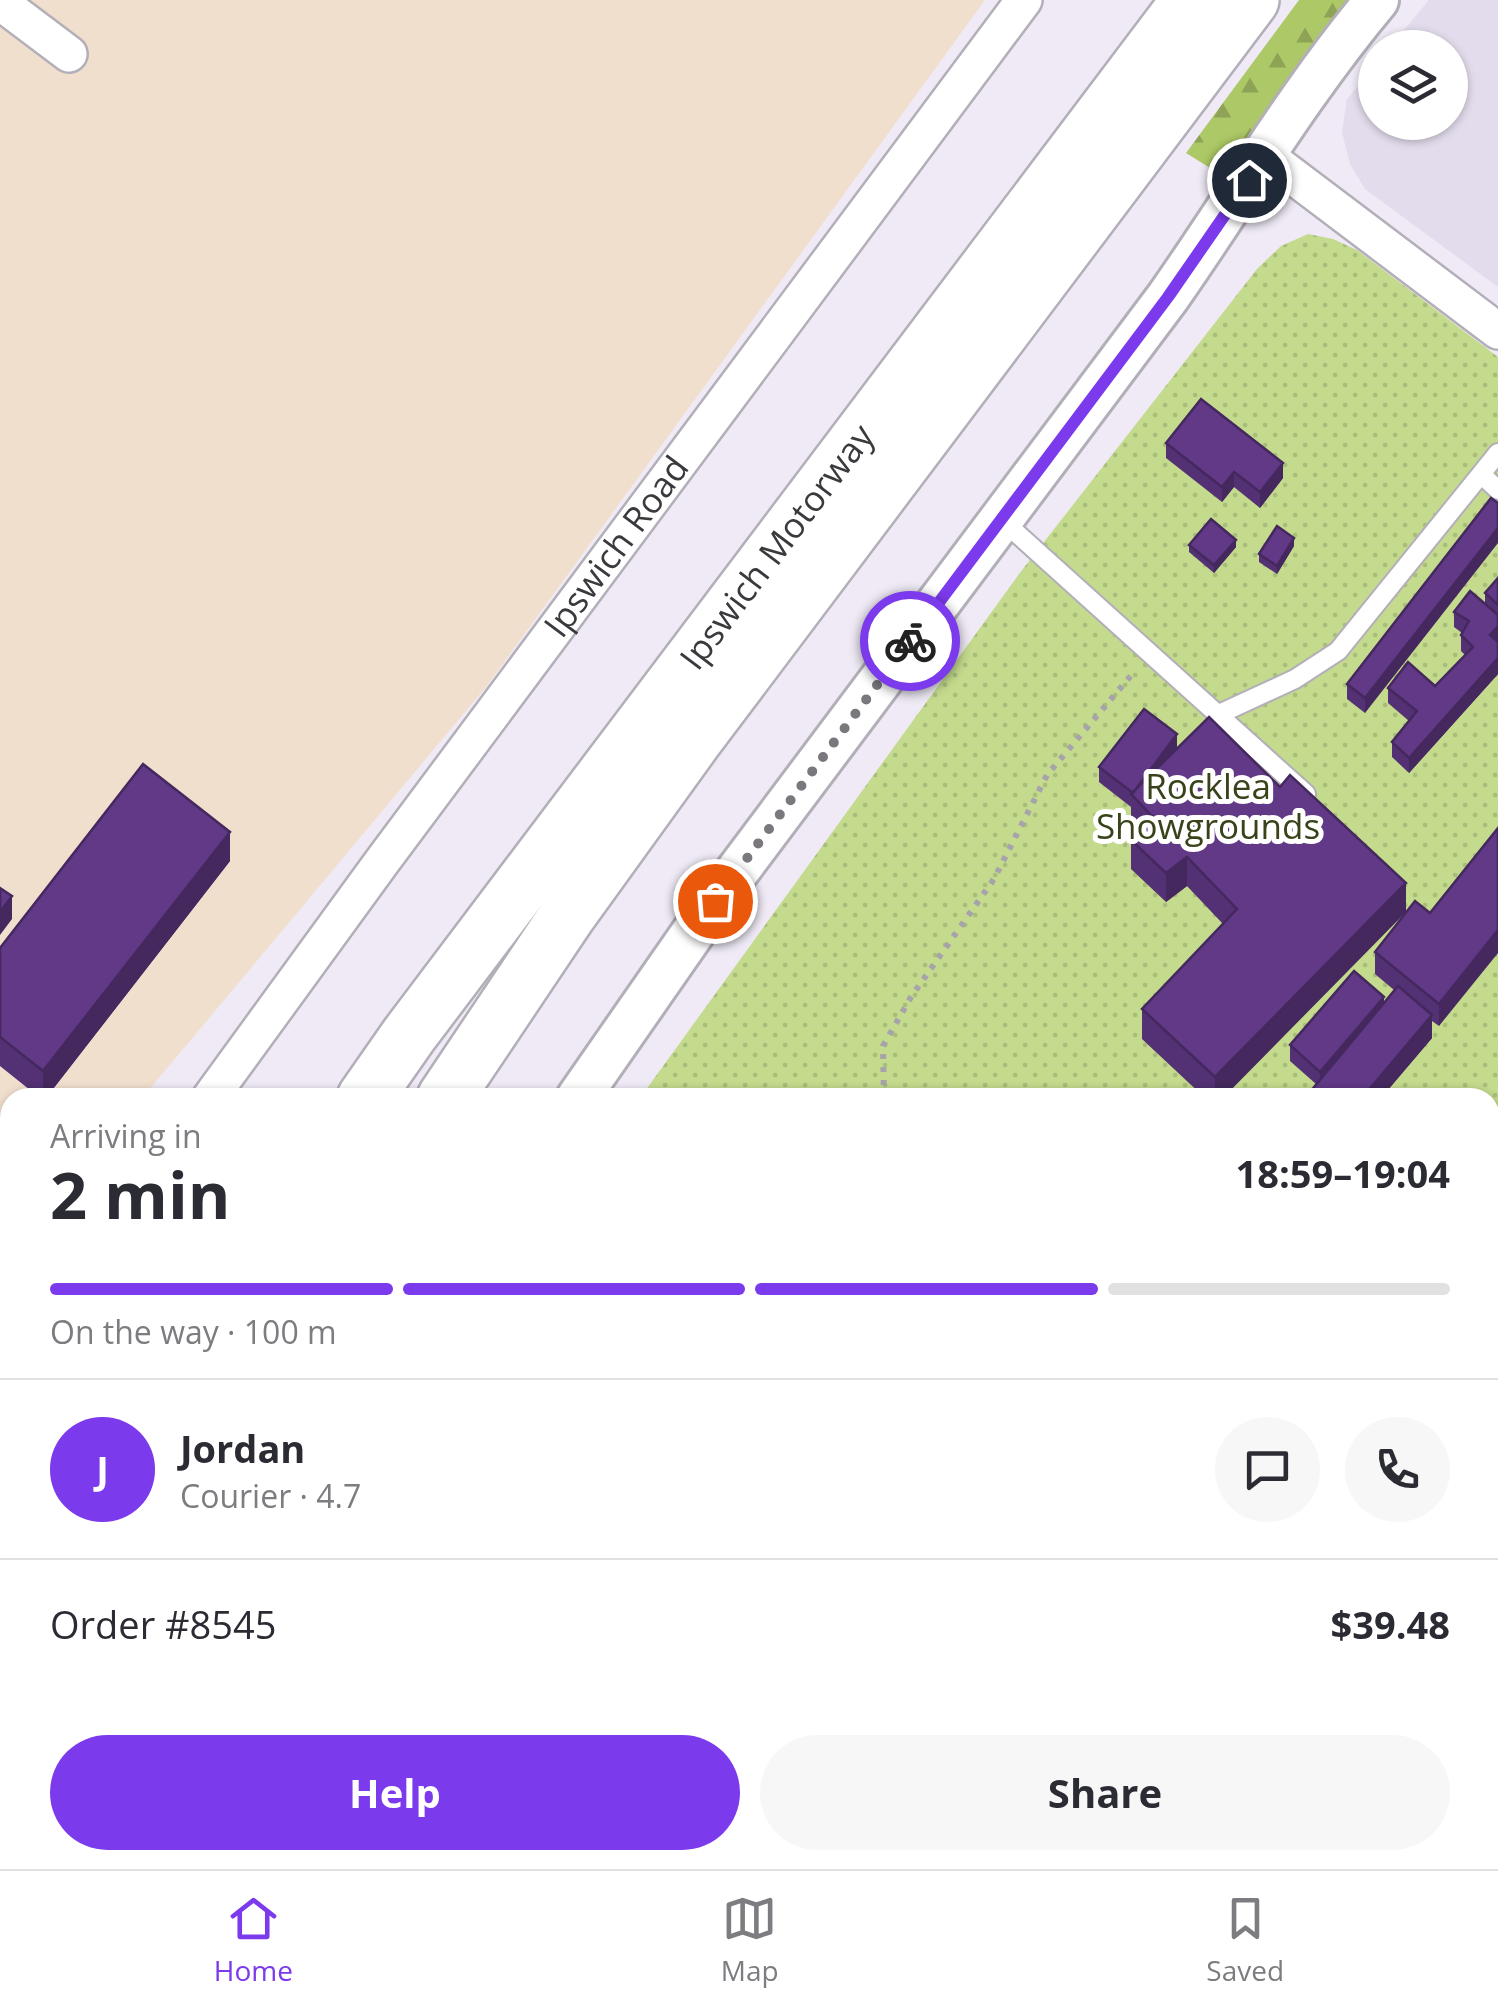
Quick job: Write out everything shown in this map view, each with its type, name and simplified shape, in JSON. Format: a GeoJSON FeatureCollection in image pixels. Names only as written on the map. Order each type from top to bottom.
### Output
{"type":"FeatureCollection","features":[{"type":"Feature","properties":{"kind":"highway","name":"Ipswich Motorway"},"geometry":{"type":"LineString","coordinates":[[372,1088],[1190,0]]}},
{"type":"Feature","properties":{"kind":"highway","name":"Ipswich Motorway"},"geometry":{"type":"LineString","coordinates":[[452,1088],[567,916],[694,740],[1251,0]]}},
{"type":"Feature","properties":{"kind":"street"},"geometry":{"type":"LineString","coordinates":[[585,1088],[715,901],[1168,297],[1314,76],[1377,0]]}},
{"type":"Feature","properties":{"kind":"street"},"geometry":{"type":"LineString","coordinates":[[0,2],[69,54]]}},
{"type":"Feature","properties":{"kind":"street","name":"Ipswich Road"},"geometry":{"type":"LineString","coordinates":[[217,1088],[1020,2]]}},
{"type":"Feature","properties":{"kind":"street"},"geometry":{"type":"LineString","coordinates":[[1265,154],[1498,331]]}},
{"type":"Feature","properties":{"kind":"lane"},"geometry":{"type":"LineString","coordinates":[[1217,714],[1295,679],[1338,651],[1498,453]]}},
{"type":"Feature","properties":{"kind":"lane"},"geometry":{"type":"LineString","coordinates":[[1481,474],[1498,490]]}},
{"type":"Feature","properties":{"kind":"lane"},"geometry":{"type":"LineString","coordinates":[[1001,519],[1315,803]]}},
{"type":"Feature","properties":{"kind":"path"},"geometry":{"type":"LineString","coordinates":[[884,1088],[883,1046],[911,997],[994,878],[1046,775],[1150,653]]}},
{"type":"Feature","properties":{"kind":"shaded area"},"geometry":{"type":"Polygon","coordinates":[[[0,0],[985,0],[486,687],[151,1088],[0,1088],[0,0]]]}},
{"type":"Feature","properties":{"kind":"shaded area"},"geometry":{"type":"Polygon","coordinates":[[[1429,0],[1498,0],[1498,287],[1365,189],[1350,164],[1342,132],[1347,99],[1358,86],[1358,140],[1468,140],[1468,30],[1404,30],[1429,0]]]}},
{"type":"Feature","properties":{"kind":"green space"},"geometry":{"type":"Polygon","coordinates":[[[1299,0],[1354,0],[1274,99],[1223,176],[1186,153],[1299,0]]]}},
{"type":"Feature","properties":{"kind":"green space","name":"Rocklea Showgrounds"},"geometry":{"type":"Polygon","coordinates":[[[1308,234],[1333,239],[1357,250],[1498,357],[1498,1088],[647,1088],[1019,574],[1257,269],[1281,246],[1308,234]]]}},
{"type":"Feature","properties":{"kind":"building"},"geometry":{"type":"Polygon","coordinates":[[[1201,399],[1283,463],[1260,492],[1234,472],[1222,487],[1166,443],[1201,399]]]}},
{"type":"Feature","properties":{"kind":"building"},"geometry":{"type":"Polygon","coordinates":[[[1491,498],[1498,503],[1498,528],[1365,698],[1347,684],[1491,498]]]}},
{"type":"Feature","properties":{"kind":"building"},"geometry":{"type":"Polygon","coordinates":[[[1211,519],[1236,540],[1214,565],[1189,545],[1211,519]]]}},
{"type":"Feature","properties":{"kind":"building"},"geometry":{"type":"Polygon","coordinates":[[[1277,526],[1294,538],[1277,566],[1259,554],[1277,526]]]}},
{"type":"Feature","properties":{"kind":"building"},"geometry":{"type":"Polygon","coordinates":[[[1498,578],[1498,605],[1485,593],[1498,578]]]}},
{"type":"Feature","properties":{"kind":"building"},"geometry":{"type":"Polygon","coordinates":[[[1470,591],[1498,615],[1498,626],[1490,635],[1498,642],[1498,658],[1409,758],[1392,742],[1417,711],[1388,688],[1408,662],[1435,686],[1473,647],[1461,635],[1469,621],[1454,612],[1470,591]]]}},
{"type":"Feature","properties":{"kind":"building"},"geometry":{"type":"Polygon","coordinates":[[[1144,709],[1177,734],[1133,793],[1099,767],[1144,709]]]}},
{"type":"Feature","properties":{"kind":"building"},"geometry":{"type":"Polygon","coordinates":[[[1209,717],[1280,787],[1290,775],[1406,883],[1215,1077],[1142,1009],[1237,909],[1187,857],[1166,873],[1131,840],[1153,817],[1131,794],[1209,717]]]}},
{"type":"Feature","properties":{"kind":"building"},"geometry":{"type":"Polygon","coordinates":[[[143,764],[230,832],[43,1071],[0,1037],[0,948],[143,764]]]}},
{"type":"Feature","properties":{"kind":"building"},"geometry":{"type":"Polygon","coordinates":[[[1498,828],[1498,930],[1439,1004],[1375,952],[1415,901],[1430,913],[1498,828]]]}},
{"type":"Feature","properties":{"kind":"building"},"geometry":{"type":"Polygon","coordinates":[[[0,888],[12,896],[0,912],[0,888]]]}},
{"type":"Feature","properties":{"kind":"building"},"geometry":{"type":"Polygon","coordinates":[[[1354,971],[1384,997],[1320,1072],[1290,1045],[1354,971]]]}},
{"type":"Feature","properties":{"kind":"building"},"geometry":{"type":"Polygon","coordinates":[[[1398,986],[1432,1015],[1370,1088],[1313,1088],[1398,986]]]}},
{"type":"Feature","properties":{"kind":"way so far"},"geometry":{"type":"LineString","coordinates":[[715,901],[910,641]]}},
{"type":"Feature","properties":{"kind":"route"},"geometry":{"type":"LineString","coordinates":[[910,641],[1168,297],[1249,180]]}}]}
